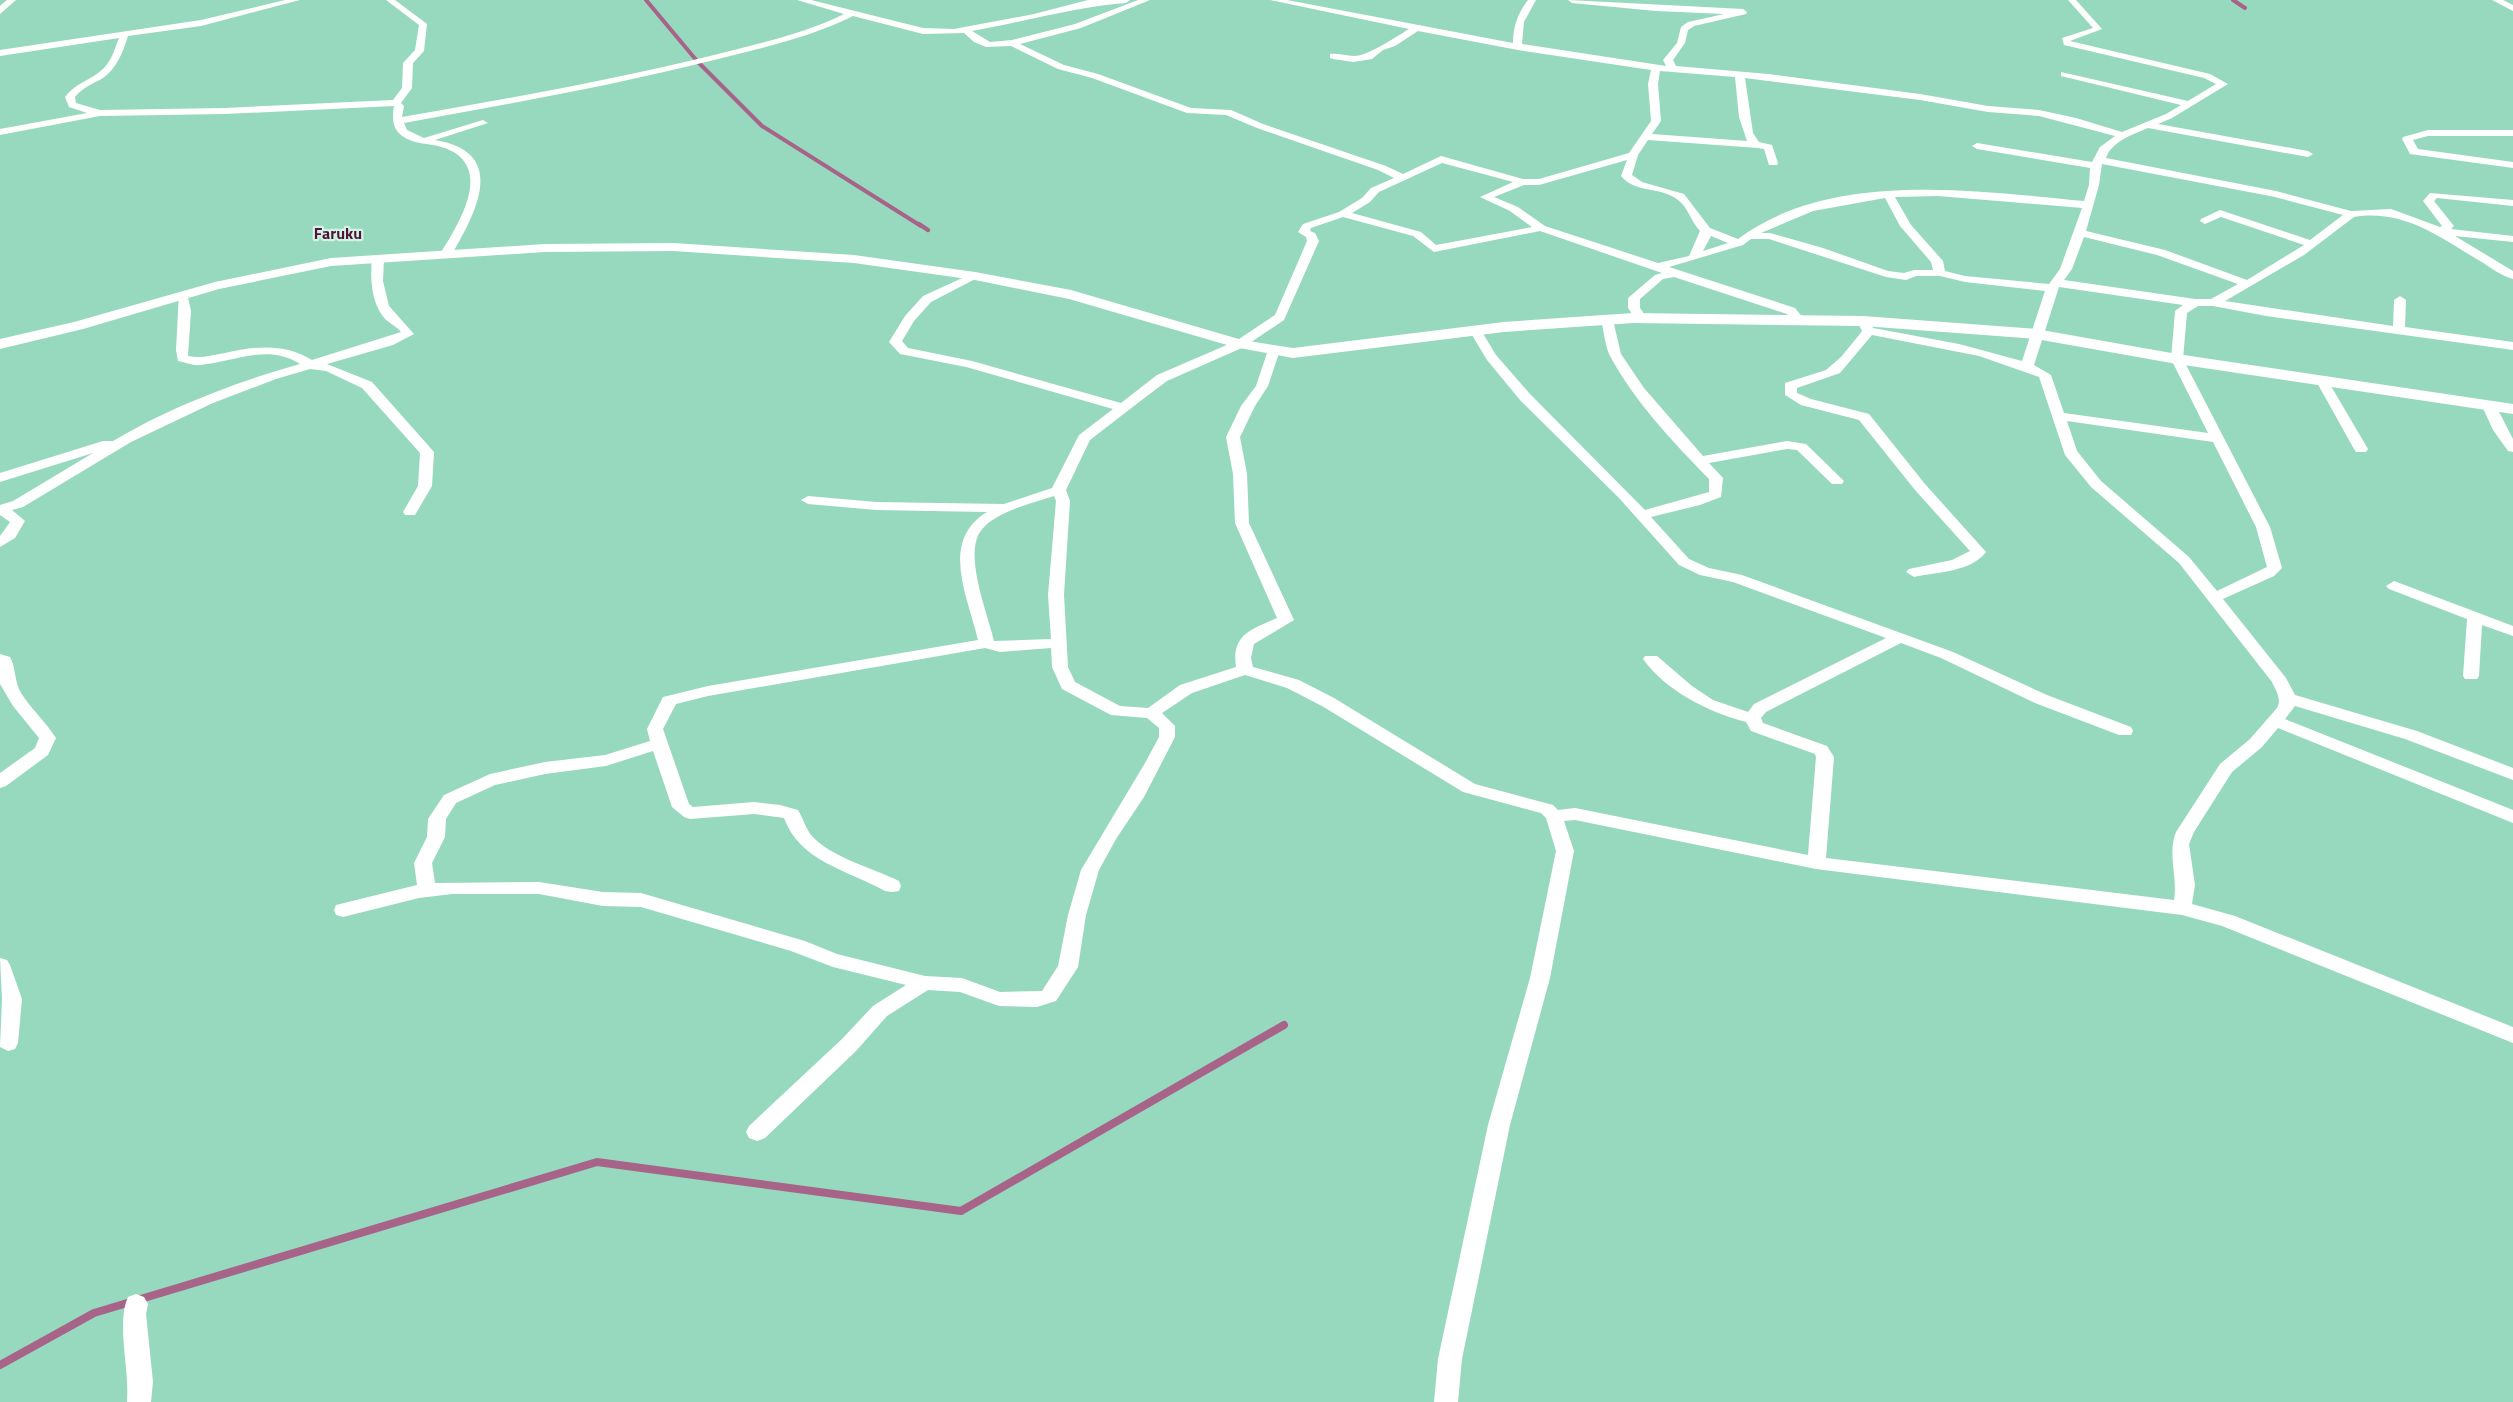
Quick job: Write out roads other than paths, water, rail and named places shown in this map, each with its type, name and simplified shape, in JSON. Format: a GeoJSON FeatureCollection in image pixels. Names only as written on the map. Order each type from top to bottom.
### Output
{"type":"FeatureCollection","features":[{"type":"Feature","properties":{"kind":"street"},"geometry":{"type":"LineString","coordinates":[[0,11],[12,0]]}},
{"type":"Feature","properties":{"kind":"street"},"geometry":{"type":"LineString","coordinates":[[0,53],[201,23],[296,0]]}},
{"type":"Feature","properties":{"kind":"street"},"geometry":{"type":"LineString","coordinates":[[390,0],[423,24],[419,51],[408,63],[407,88],[396,103]]}},
{"type":"Feature","properties":{"kind":"street"},"geometry":{"type":"LineString","coordinates":[[801,0],[923,31],[966,30],[1034,17],[1088,3],[1126,0]]}},
{"type":"Feature","properties":{"kind":"street"},"geometry":{"type":"LineString","coordinates":[[966,30],[977,40],[989,45],[1012,43],[1078,26],[1146,0]]}},
{"type":"Feature","properties":{"kind":"street"},"geometry":{"type":"LineString","coordinates":[[1274,0],[1518,47],[1656,68],[1740,75],[2039,114],[2073,120],[2122,135]]}},
{"type":"Feature","properties":{"kind":"street"},"geometry":{"type":"LineString","coordinates":[[1320,10],[1338,0]]}},
{"type":"Feature","properties":{"kind":"street"},"geometry":{"type":"LineString","coordinates":[[1518,47],[1516,36],[1526,7],[1532,0]]}},
{"type":"Feature","properties":{"kind":"street"},"geometry":{"type":"LineString","coordinates":[[1572,0],[1656,8],[1743,12],[1691,24],[1684,29],[1681,43],[1668,60],[1672,68]]}},
{"type":"Feature","properties":{"kind":"street"},"geometry":{"type":"LineString","coordinates":[[2027,366],[2036,334],[2055,286],[2080,233],[2094,185],[2097,163],[2104,149],[2122,135],[2148,125],[2223,84],[2207,76],[2067,43],[2066,40],[2098,29],[2097,25],[2077,9],[2073,0]]}},
{"type":"Feature","properties":{"kind":"street"},"geometry":{"type":"LineString","coordinates":[[2496,0],[2513,8]]}},
{"type":"Feature","properties":{"kind":"street"},"geometry":{"type":"LineString","coordinates":[[398,121],[628,79],[786,39],[828,25],[852,13]]}},
{"type":"Feature","properties":{"kind":"street"},"geometry":{"type":"LineString","coordinates":[[1333,56],[1353,59],[1369,57],[1380,48],[1392,44],[1416,28]]}},
{"type":"Feature","properties":{"kind":"street"},"geometry":{"type":"LineString","coordinates":[[99,113],[72,105],[70,97],[75,89],[102,75],[114,62],[125,34]]}},
{"type":"Feature","properties":{"kind":"street"},"geometry":{"type":"LineString","coordinates":[[1012,43],[1060,67],[1095,76],[1190,111],[1228,112],[1260,126],[1382,168],[1402,178]]}},
{"type":"Feature","properties":{"kind":"street"},"geometry":{"type":"LineString","coordinates":[[1656,68],[1653,84],[1656,121],[1633,155],[1626,176],[1632,182],[1679,195],[1686,201],[1697,223],[1706,230],[1742,239],[1770,236],[1819,250],[1886,274],[1906,277],[1914,273],[1940,273],[1965,279],[2055,286],[2194,303],[2214,302],[2266,312],[2513,346]]}},
{"type":"Feature","properties":{"kind":"street"},"geometry":{"type":"LineString","coordinates":[[2064,74],[2189,104]]}},
{"type":"Feature","properties":{"kind":"street"},"geometry":{"type":"LineString","coordinates":[[1740,75],[1740,88],[1749,138],[1757,145]]}},
{"type":"Feature","properties":{"kind":"street"},"geometry":{"type":"LineString","coordinates":[[0,132],[99,113],[225,111],[396,103]]}},
{"type":"Feature","properties":{"kind":"street"},"geometry":{"type":"LineString","coordinates":[[396,103],[399,106],[396,116],[403,132],[409,137],[448,145],[461,151],[474,164],[477,179],[474,198],[446,254]]}},
{"type":"Feature","properties":{"kind":"street"},"geometry":{"type":"LineString","coordinates":[[425,141],[434,136],[483,123]]}},
{"type":"Feature","properties":{"kind":"street"},"geometry":{"type":"LineString","coordinates":[[2148,125],[2308,154]]}},
{"type":"Feature","properties":{"kind":"street"},"geometry":{"type":"LineString","coordinates":[[2513,133],[2428,133],[2407,139],[2414,152],[2513,165]]}},
{"type":"Feature","properties":{"kind":"street"},"geometry":{"type":"LineString","coordinates":[[1645,137],[1768,147],[1773,164]]}},
{"type":"Feature","properties":{"kind":"street"},"geometry":{"type":"LineString","coordinates":[[1977,146],[2097,163],[2276,194],[2351,214],[2391,212],[2404,215],[2441,231],[2513,276]]}},
{"type":"Feature","properties":{"kind":"street"},"geometry":{"type":"LineString","coordinates":[[343,910],[427,890],[452,888],[538,888],[577,892],[603,899],[641,900],[798,946],[832,960],[925,983],[962,986],[999,999],[1037,1000],[1049,996],[1068,967],[1077,915],[1090,870],[1108,837],[1136,797],[1167,738],[1167,726],[1151,713],[1117,711],[1068,685],[1060,667],[1056,596],[1063,501],[1059,490],[1084,438],[1162,378],[1240,344],[1280,317],[1313,241],[1311,235],[1305,232],[1305,227],[1343,214],[1366,200],[1375,190],[1441,159],[1523,182],[1539,182],[1633,155]]}},
{"type":"Feature","properties":{"kind":"street"},"geometry":{"type":"LineString","coordinates":[[1523,182],[1485,197],[1514,209],[1541,228],[1791,311],[1798,319]]}},
{"type":"Feature","properties":{"kind":"street"},"geometry":{"type":"LineString","coordinates":[[1656,267],[1694,258],[1796,214],[1842,202],[1888,194],[1913,192],[1980,195],[2087,205]]}},
{"type":"Feature","properties":{"kind":"street"},"geometry":{"type":"LineString","coordinates":[[1888,194],[1906,226],[1937,261],[1940,273]]}},
{"type":"Feature","properties":{"kind":"street"},"geometry":{"type":"LineString","coordinates":[[2441,231],[2448,226],[2428,201],[2434,195],[2513,203]]}},
{"type":"Feature","properties":{"kind":"street"},"geometry":{"type":"LineString","coordinates":[[2205,221],[2220,213],[2312,244]]}},
{"type":"Feature","properties":{"kind":"street"},"geometry":{"type":"LineString","coordinates":[[1343,214],[1417,234],[1434,249],[1541,228]]}},
{"type":"Feature","properties":{"kind":"street"},"geometry":{"type":"LineString","coordinates":[[2214,302],[2248,284],[2312,244],[2351,214]]}},
{"type":"Feature","properties":{"kind":"street"},"geometry":{"type":"LineString","coordinates":[[1694,258],[1706,230]]}},
{"type":"Feature","properties":{"kind":"street"},"geometry":{"type":"LineString","coordinates":[[2441,231],[2513,239]]}},
{"type":"Feature","properties":{"kind":"street"},"geometry":{"type":"LineString","coordinates":[[2080,233],[2161,252],[2248,284]]}},
{"type":"Feature","properties":{"kind":"street"},"geometry":{"type":"LineString","coordinates":[[0,344],[78,326],[274,272],[331,262],[545,248],[684,248],[854,259],[975,276],[1071,296],[1240,344],[1293,353],[1475,330],[1608,320],[1641,318],[1798,319],[1866,326],[2036,334],[2513,410]]}},
{"type":"Feature","properties":{"kind":"street"},"geometry":{"type":"LineString","coordinates":[[0,509],[18,504],[126,439],[219,396],[271,376],[390,342],[408,334],[405,327],[391,318],[382,306],[376,273],[378,258]]}},
{"type":"Feature","properties":{"kind":"street"},"geometry":{"type":"LineString","coordinates":[[1641,318],[1634,308],[1634,298],[1659,278],[1674,273]]}},
{"type":"Feature","properties":{"kind":"street"},"geometry":{"type":"LineString","coordinates":[[975,276],[927,299],[909,319],[895,342],[904,351],[968,364],[1123,408]]}},
{"type":"Feature","properties":{"kind":"street"},"geometry":{"type":"LineString","coordinates":[[183,296],[187,311],[181,339],[182,358],[198,362],[246,352],[273,350],[329,368],[367,385],[427,452],[425,486],[410,512]]}},
{"type":"Feature","properties":{"kind":"street"},"geometry":{"type":"LineString","coordinates":[[2399,330],[2400,300]]}},
{"type":"Feature","properties":{"kind":"street"},"geometry":{"type":"LineString","coordinates":[[2194,303],[2181,310],[2177,358],[2263,527],[2275,568],[2269,573],[2216,597]]}},
{"type":"Feature","properties":{"kind":"street"},"geometry":{"type":"LineString","coordinates":[[1608,320],[1615,354],[1629,376],[1652,408],[1716,478],[1716,494],[1695,502],[1641,515]]}},
{"type":"Feature","properties":{"kind":"street"},"geometry":{"type":"LineString","coordinates":[[1866,326],[2027,366],[2045,375],[2070,452],[2096,484],[2184,560],[2216,597],[2280,681],[2288,703],[2256,743],[2226,768],[2185,832],[2180,844],[2186,885],[2182,908]]}},
{"type":"Feature","properties":{"kind":"street"},"geometry":{"type":"LineString","coordinates":[[1866,326],[1863,340],[1832,373],[1797,382],[1790,386],[1791,394],[1806,402],[1864,417],[1920,487],[1979,552],[1973,558],[1914,572]]}},
{"type":"Feature","properties":{"kind":"street"},"geometry":{"type":"LineString","coordinates":[[1475,330],[1491,357],[1525,397],[1624,495],[1684,562],[1705,572],[1737,578],[1947,655],[2041,699],[2125,731]]}},
{"type":"Feature","properties":{"kind":"street"},"geometry":{"type":"LineString","coordinates":[[1245,670],[1241,657],[1244,643],[1253,635],[1286,620],[1242,523],[1240,474],[1233,437],[1248,406],[1262,386],[1274,350]]}},
{"type":"Feature","properties":{"kind":"street"},"geometry":{"type":"LineString","coordinates":[[2322,381],[2361,449]]}},
{"type":"Feature","properties":{"kind":"street"},"geometry":{"type":"LineString","coordinates":[[2490,406],[2500,430],[2513,448]]}},
{"type":"Feature","properties":{"kind":"street"},"geometry":{"type":"LineString","coordinates":[[2057,416],[2127,428],[2220,439]]}},
{"type":"Feature","properties":{"kind":"street"},"geometry":{"type":"LineString","coordinates":[[0,478],[79,451],[126,439]]}},
{"type":"Feature","properties":{"kind":"street"},"geometry":{"type":"LineString","coordinates":[[1699,461],[1787,445],[1801,447],[1837,481]]}},
{"type":"Feature","properties":{"kind":"street"},"geometry":{"type":"LineString","coordinates":[[987,643],[966,563],[971,534],[987,518],[1005,508],[1059,490]]}},
{"type":"Feature","properties":{"kind":"street"},"geometry":{"type":"LineString","coordinates":[[808,500],[876,506],[1005,508]]}},
{"type":"Feature","properties":{"kind":"street"},"geometry":{"type":"LineString","coordinates":[[0,509],[18,521],[10,535],[0,543]]}},
{"type":"Feature","properties":{"kind":"street"},"geometry":{"type":"LineString","coordinates":[[2394,586],[2513,631]]}},
{"type":"Feature","properties":{"kind":"street"},"geometry":{"type":"LineString","coordinates":[[2471,676],[2475,616]]}},
{"type":"Feature","properties":{"kind":"street"},"geometry":{"type":"LineString","coordinates":[[1752,718],[1760,708],[1899,638]]}},
{"type":"Feature","properties":{"kind":"street"},"geometry":{"type":"LineString","coordinates":[[892,886],[817,851],[805,840],[792,814],[781,810],[756,808],[690,813],[681,807],[674,783],[664,765],[655,729],[669,701],[769,679],[987,643],[1000,647],[1059,644]]}},
{"type":"Feature","properties":{"kind":"street"},"geometry":{"type":"LineString","coordinates":[[0,659],[4,660],[3,674],[17,701],[41,726],[48,738],[42,751],[0,782]]}},
{"type":"Feature","properties":{"kind":"street"},"geometry":{"type":"LineString","coordinates":[[1651,659],[1699,700],[1723,712],[1752,718],[1757,727],[1821,750],[1825,758],[1816,863]]}},
{"type":"Feature","properties":{"kind":"street"},"geometry":{"type":"LineString","coordinates":[[1151,713],[1186,689],[1245,670],[1293,684],[1328,702],[1469,788],[1546,808],[1554,816],[1566,851],[1540,978],[1499,1125],[1450,1359],[1446,1402]]}},
{"type":"Feature","properties":{"kind":"street"},"geometry":{"type":"LineString","coordinates":[[2287,698],[2411,735],[2513,774]]}},
{"type":"Feature","properties":{"kind":"street"},"geometry":{"type":"LineString","coordinates":[[2275,721],[2513,818]]}},
{"type":"Feature","properties":{"kind":"street"},"geometry":{"type":"LineString","coordinates":[[427,890],[423,863],[436,837],[438,819],[450,799],[490,780],[545,768],[606,760],[659,744]]}},
{"type":"Feature","properties":{"kind":"street"},"geometry":{"type":"LineString","coordinates":[[1554,816],[1575,814],[1816,863],[2182,908],[2228,921],[2513,1035]]}},
{"type":"Feature","properties":{"kind":"street"},"geometry":{"type":"LineString","coordinates":[[0,965],[12,999],[8,1043]]}},
{"type":"Feature","properties":{"kind":"street"},"geometry":{"type":"LineString","coordinates":[[757,1132],[849,1045],[880,1011],[925,983]]}},
{"type":"Feature","properties":{"kind":"street"},"geometry":{"type":"LineString","coordinates":[[136,1304],[134,1314],[141,1382],[139,1402]]}},
{"type":"Feature","properties":{"kind":"waterway"},"geometry":{"type":"LineString","coordinates":[[646,0],[697,61],[762,126],[921,226]]}},
{"type":"Feature","properties":{"kind":"waterway"},"geometry":{"type":"LineString","coordinates":[[2233,0],[2245,8]]}},
{"type":"Feature","properties":{"kind":"waterway"},"geometry":{"type":"LineString","coordinates":[[919,224],[928,230]]}},
{"type":"Feature","properties":{"kind":"waterway"},"geometry":{"type":"LineString","coordinates":[[0,1365],[94,1313],[597,1162],[961,1211],[1284,1025]]}},
{"type":"Feature","properties":{"kind":"district","name":"Faruku"},"geometry":{"type":"Point","coordinates":[338,233]}}]}
